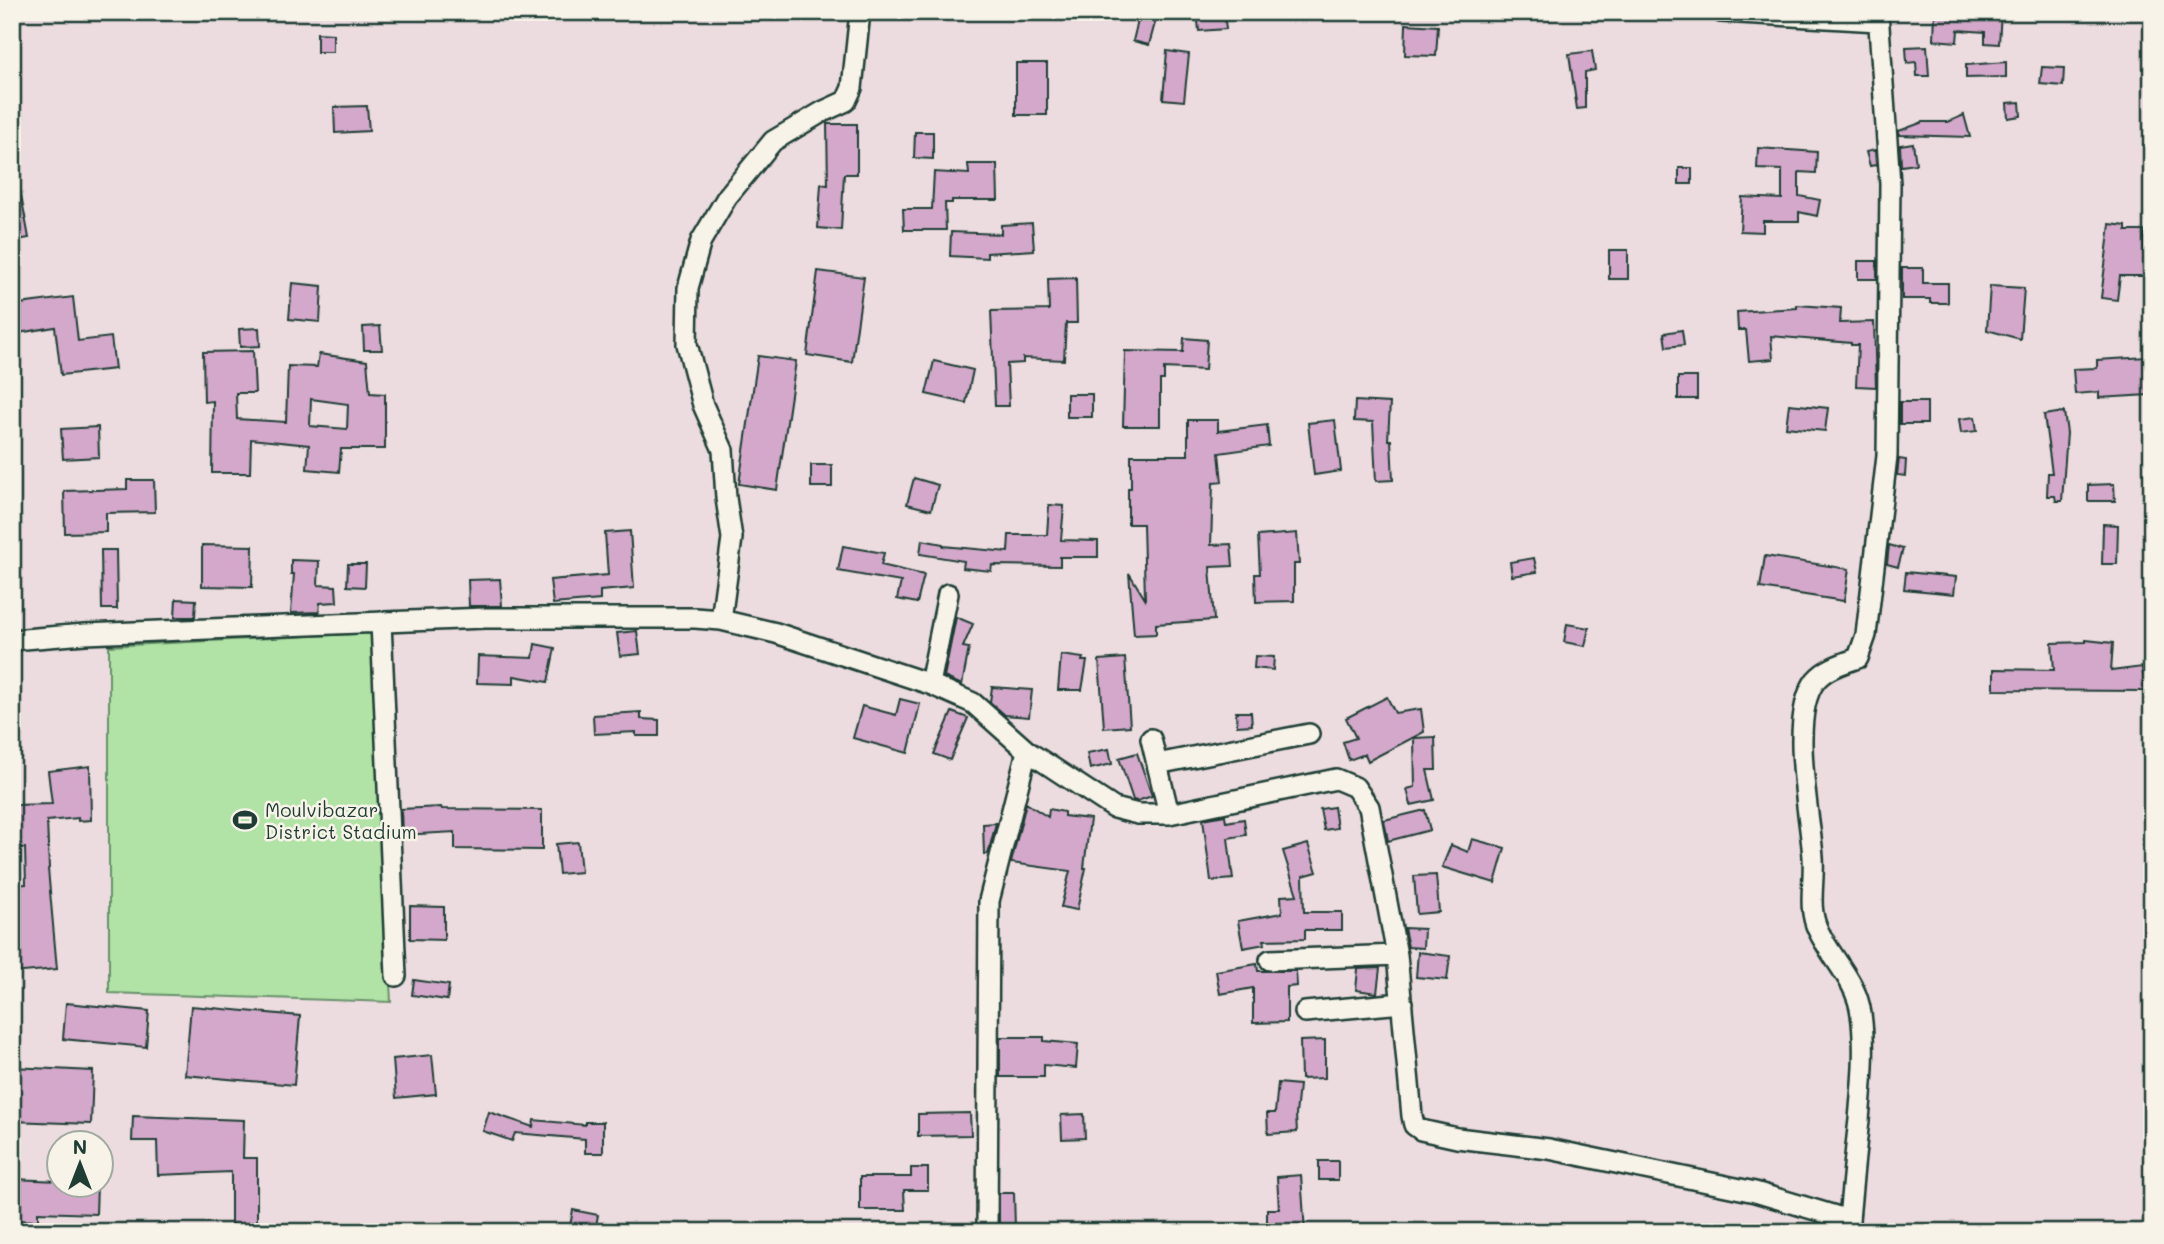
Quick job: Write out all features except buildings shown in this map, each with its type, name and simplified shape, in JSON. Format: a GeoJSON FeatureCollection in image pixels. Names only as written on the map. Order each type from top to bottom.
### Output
{"type":"FeatureCollection","features":[{"type":"Feature","properties":{"kind":"street"},"geometry":{"type":"LineString","coordinates":[[721,620],[732,538],[723,450],[703,405],[687,344],[688,288],[701,242],[727,197],[773,141],[845,101],[852,88],[860,12]]}},
{"type":"Feature","properties":{"kind":"street"},"geometry":{"type":"LineString","coordinates":[[12,640],[85,634],[485,618],[721,620],[776,633],[930,684],[973,703],[1027,751],[1114,808],[1138,814],[1169,814],[1336,779],[1355,787],[1369,807],[1397,955],[1414,1125],[1421,1130],[1457,1138],[1549,1149],[1755,1192],[1849,1226],[1865,1053],[1861,1011],[1850,979],[1817,930],[1811,905],[1814,872],[1803,774],[1803,727],[1805,704],[1815,681],[1828,671],[1858,657],[1866,635],[1887,456],[1890,184],[1878,17],[1721,12]]}},
{"type":"Feature","properties":{"kind":"street"},"geometry":{"type":"LineString","coordinates":[[930,684],[948,594]]}},
{"type":"Feature","properties":{"kind":"street"},"geometry":{"type":"LineString","coordinates":[[381,622],[396,976]]}},
{"type":"Feature","properties":{"kind":"street"},"geometry":{"type":"LineString","coordinates":[[1157,764],[1309,734]]}},
{"type":"Feature","properties":{"kind":"street"},"geometry":{"type":"LineString","coordinates":[[1151,739],[1169,814]]}},
{"type":"Feature","properties":{"kind":"street"},"geometry":{"type":"LineString","coordinates":[[987,1232],[989,901],[1027,751]]}},
{"type":"Feature","properties":{"kind":"street"},"geometry":{"type":"LineString","coordinates":[[1270,960],[1397,955]]}},
{"type":"Feature","properties":{"kind":"street"},"geometry":{"type":"LineString","coordinates":[[1305,1012],[1402,1003]]}},
{"type":"Feature","properties":{"kind":"green space","name":"Moulvibazar District Stadium"},"geometry":{"type":"Polygon","coordinates":[[[372,633],[391,1002],[109,993],[109,646],[372,633]]]}},
{"type":"Feature","properties":{"kind":"place","name":"Moulvibazar District Stadium"},"geometry":{"type":"Point","coordinates":[245,820]}}]}
